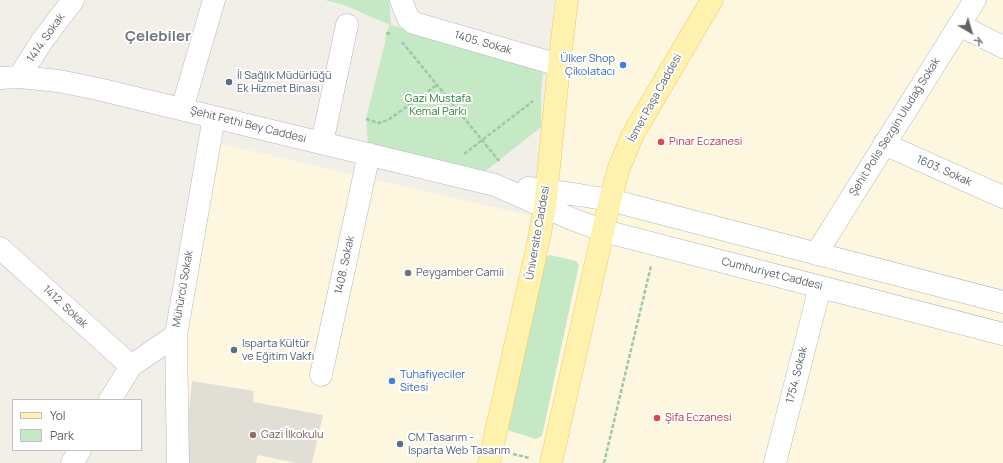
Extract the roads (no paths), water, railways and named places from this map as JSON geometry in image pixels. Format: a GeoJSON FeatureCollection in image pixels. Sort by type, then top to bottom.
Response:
{"type":"FeatureCollection","features":[{"type":"Feature","properties":{"kind":"main road","name":"Üniversite Caddesi"},"geometry":{"type":"LineString","coordinates":[[489,463],[537,248],[546,199],[567,0]]}},
{"type":"Feature","properties":{"kind":"main road","name":"İsmet Paşa Caddesi"},"geometry":{"type":"LineString","coordinates":[[610,200],[619,168],[633,134],[712,0]]}},
{"type":"Feature","properties":{"kind":"main road"},"geometry":{"type":"LineString","coordinates":[[544,461],[604,231],[610,200]]}},
{"type":"Feature","properties":{"kind":"street","name":"1414. Sokak"},"geometry":{"type":"LineString","coordinates":[[10,77],[42,41],[73,0]]}},
{"type":"Feature","properties":{"kind":"street"},"geometry":{"type":"LineString","coordinates":[[182,109],[214,0]]}},
{"type":"Feature","properties":{"kind":"street","name":"Şehit Polis Sezgin Uludağ Sokak"},"geometry":{"type":"LineString","coordinates":[[816,254],[975,0]]}},
{"type":"Feature","properties":{"kind":"street","name":"1405. Sokak"},"geometry":{"type":"LineString","coordinates":[[405,9],[414,23],[559,65]]}},
{"type":"Feature","properties":{"kind":"street"},"geometry":{"type":"LineString","coordinates":[[322,143],[347,25]]}},
{"type":"Feature","properties":{"kind":"street"},"geometry":{"type":"LineString","coordinates":[[959,25],[1003,47]]}},
{"type":"Feature","properties":{"kind":"street","name":"Şehit Fethi Bey Caddesi"},"geometry":{"type":"LineString","coordinates":[[10,77],[59,81],[369,154],[546,199]]}},
{"type":"Feature","properties":{"kind":"street","name":"Mühürcü Sokak"},"geometry":{"type":"LineString","coordinates":[[178,463],[176,336],[214,117]]}},
{"type":"Feature","properties":{"kind":"street","name":"1603. Sokak"},"geometry":{"type":"LineString","coordinates":[[884,144],[1003,197]]}},
{"type":"Feature","properties":{"kind":"street","name":"1408. Sokak"},"geometry":{"type":"LineString","coordinates":[[321,375],[369,154]]}},
{"type":"Feature","properties":{"kind":"street"},"geometry":{"type":"LineString","coordinates":[[546,199],[610,200],[1003,302]]}},
{"type":"Feature","properties":{"kind":"street","name":"Cumhuriyet Caddesi"},"geometry":{"type":"LineString","coordinates":[[546,199],[604,231],[1003,334]]}},
{"type":"Feature","properties":{"kind":"street","name":"1412. Sokak"},"geometry":{"type":"LineString","coordinates":[[0,248],[131,366]]}},
{"type":"Feature","properties":{"kind":"street","name":"1754. Sokak"},"geometry":{"type":"LineString","coordinates":[[775,463],[820,287]]}},
{"type":"Feature","properties":{"kind":"street"},"geometry":{"type":"LineString","coordinates":[[111,399],[131,366],[176,336]]}},
{"type":"Feature","properties":{"kind":"street"},"geometry":{"type":"LineString","coordinates":[[72,463],[79,451]]}},
{"type":"Feature","properties":{"kind":"place","name":"Ülker Shop Çikolatacı"},"geometry":{"type":"Point","coordinates":[623,65]}},
{"type":"Feature","properties":{"kind":"place","name":"İl Sağlık Müdürlüğü Ek Hizmet Binası"},"geometry":{"type":"Point","coordinates":[229,82]}},
{"type":"Feature","properties":{"kind":"place","name":"Pınar Eczanesi"},"geometry":{"type":"Point","coordinates":[661,142]}},
{"type":"Feature","properties":{"kind":"place","name":"Peygamber Camii"},"geometry":{"type":"Point","coordinates":[408,273]}},
{"type":"Feature","properties":{"kind":"place","name":"Isparta Kültür ve Eğitim Vakfı"},"geometry":{"type":"Point","coordinates":[234,350]}},
{"type":"Feature","properties":{"kind":"place","name":"Tuhafiyeciler Sitesi"},"geometry":{"type":"Point","coordinates":[392,381]}},
{"type":"Feature","properties":{"kind":"place","name":"Şifa Eczanesi"},"geometry":{"type":"Point","coordinates":[657,418]}},
{"type":"Feature","properties":{"kind":"place","name":"Gazi İlkokulu"},"geometry":{"type":"Point","coordinates":[253,435]}},
{"type":"Feature","properties":{"kind":"place","name":"CM Tasarım - Isparta Web Tasarım"},"geometry":{"type":"Point","coordinates":[400,444]}},
{"type":"Feature","properties":{"kind":"district","name":"Çelebiler"},"geometry":{"type":"Point","coordinates":[158,37]}},
{"type":"Feature","properties":{"kind":"park label","name":"Gazi Mustafa Kemal Parkı"},"geometry":{"type":"Point","coordinates":[438,105]}}]}
